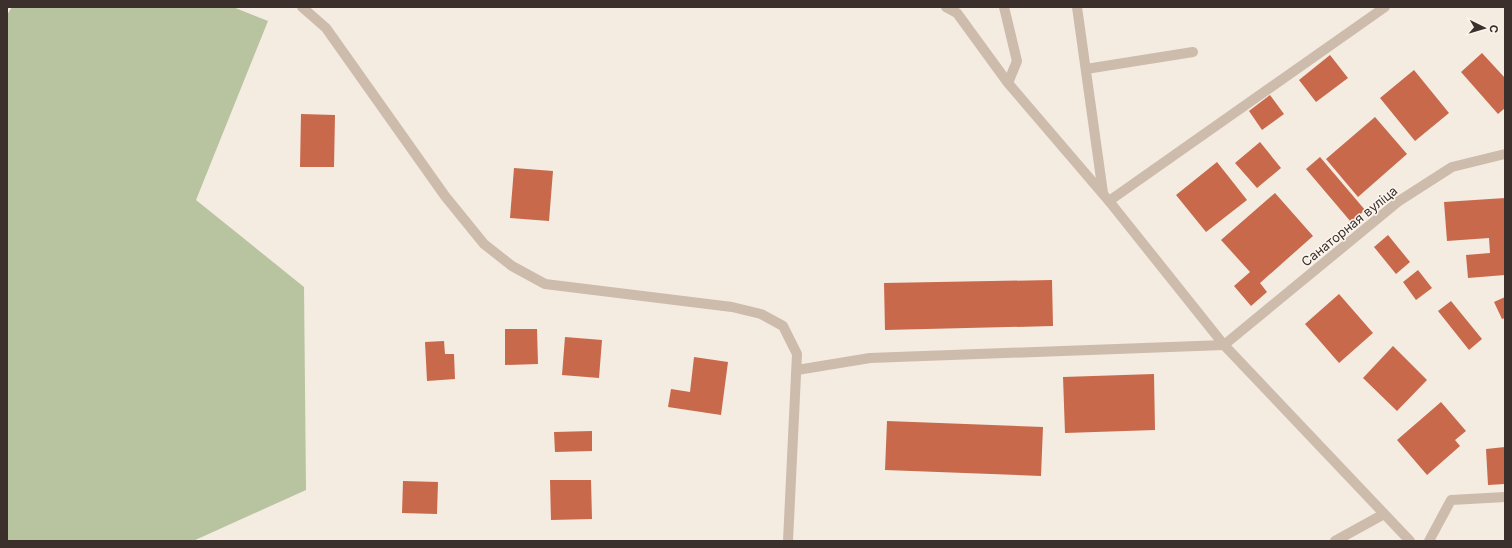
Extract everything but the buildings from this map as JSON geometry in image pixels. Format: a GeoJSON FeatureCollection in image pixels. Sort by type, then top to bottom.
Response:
{"type":"FeatureCollection","features":[{"type":"Feature","properties":{"kind":"street"},"geometry":{"type":"LineString","coordinates":[[302,7],[326,28],[445,196],[479,238],[484,244],[512,266],[545,284],[732,308],[761,314],[783,326],[797,354],[798,370],[788,541]]}},
{"type":"Feature","properties":{"kind":"street"},"geometry":{"type":"LineString","coordinates":[[946,7],[957,13],[1008,83],[1106,197],[1224,345],[1410,541]]}},
{"type":"Feature","properties":{"kind":"street"},"geometry":{"type":"LineString","coordinates":[[1004,7],[1017,61],[1008,83]]}},
{"type":"Feature","properties":{"kind":"street"},"geometry":{"type":"LineString","coordinates":[[1077,7],[1106,197]]}},
{"type":"Feature","properties":{"kind":"street"},"geometry":{"type":"LineString","coordinates":[[1106,197],[1385,7]]}},
{"type":"Feature","properties":{"kind":"street"},"geometry":{"type":"LineString","coordinates":[[1086,69],[1193,52]]}},
{"type":"Feature","properties":{"kind":"street","name":"Санаторная вуліца"},"geometry":{"type":"LineString","coordinates":[[1224,345],[1399,201],[1452,167],[1505,154]]}},
{"type":"Feature","properties":{"kind":"street"},"geometry":{"type":"LineString","coordinates":[[798,370],[870,358],[1224,345]]}},
{"type":"Feature","properties":{"kind":"street"},"geometry":{"type":"LineString","coordinates":[[1429,541],[1451,500],[1505,497]]}},
{"type":"Feature","properties":{"kind":"street"},"geometry":{"type":"LineString","coordinates":[[1335,541],[1384,514]]}},
{"type":"Feature","properties":{"kind":"green space"},"geometry":{"type":"Polygon","coordinates":[[[12,7],[233,7],[268,21],[196,200],[304,287],[306,490],[193,541],[7,541],[7,15],[12,7]]]}}]}
